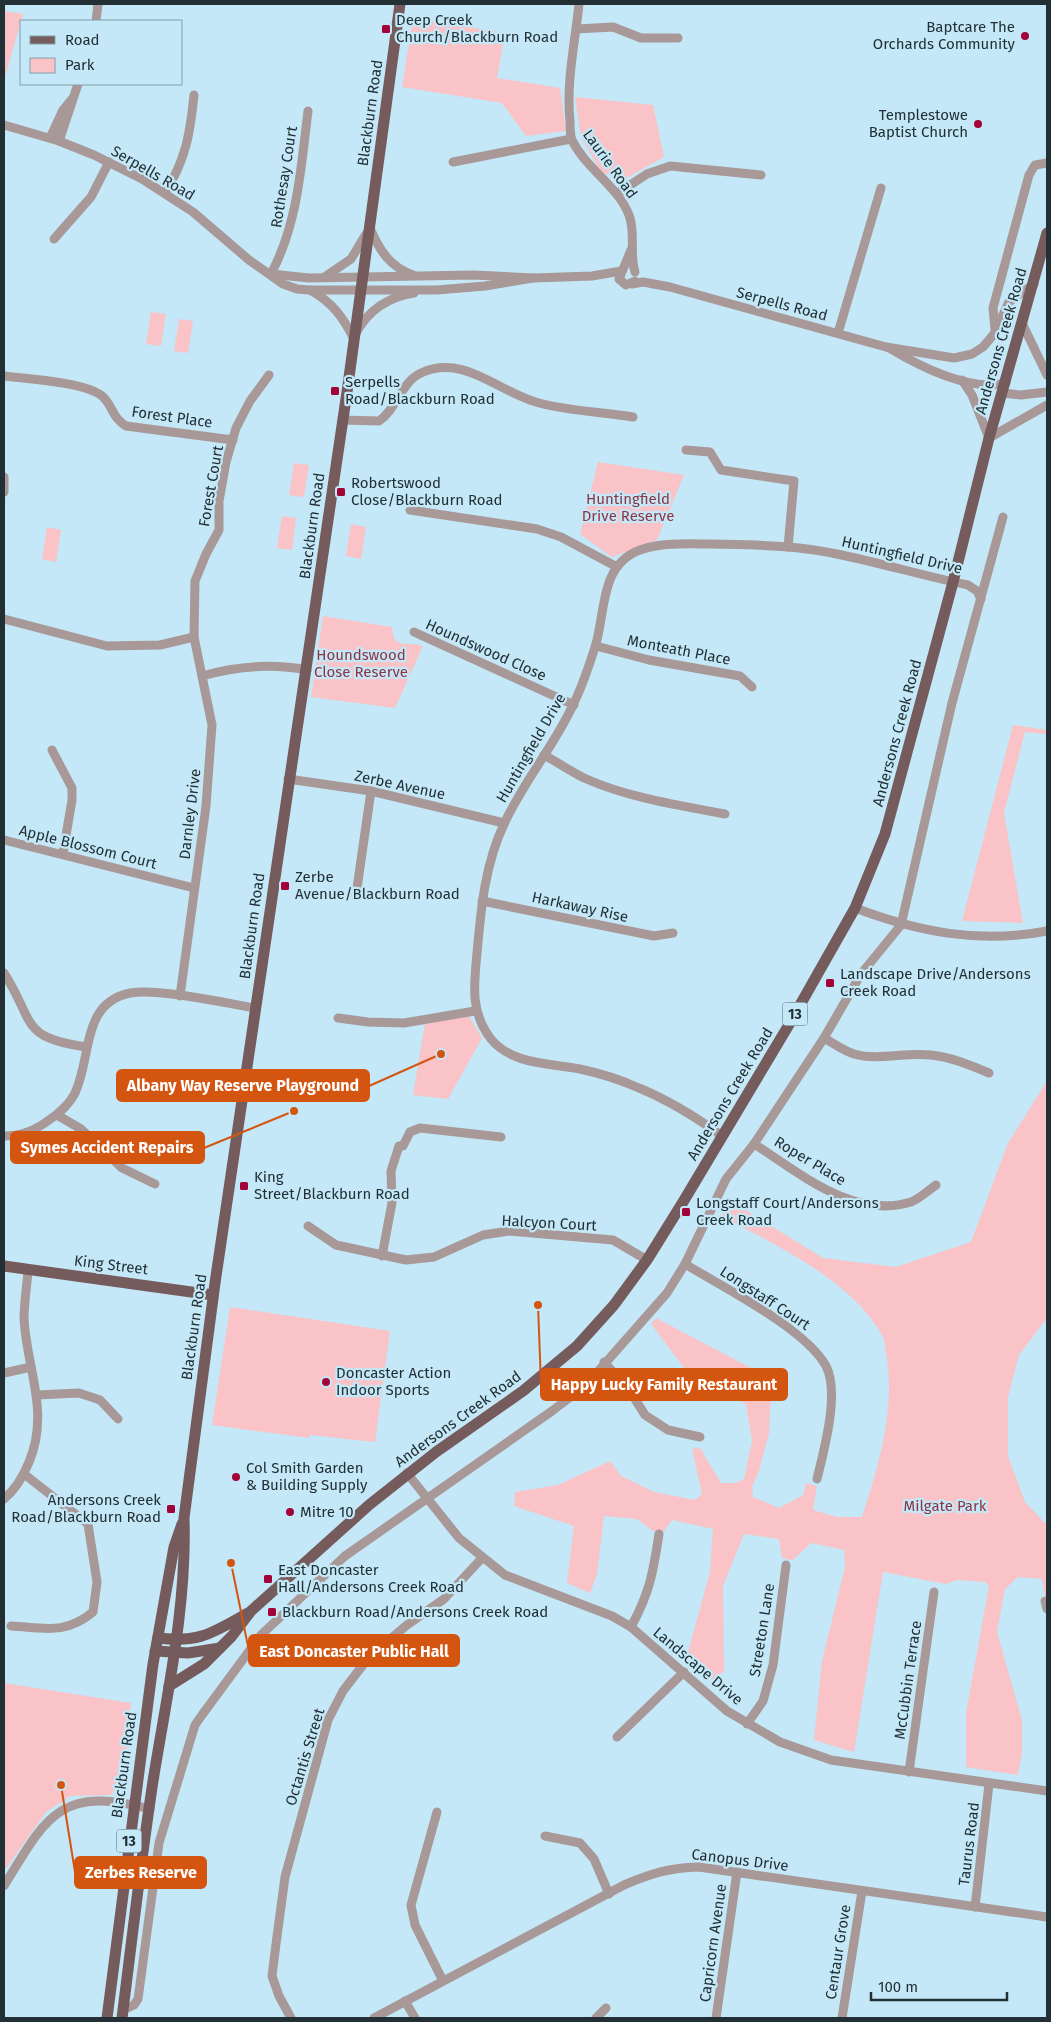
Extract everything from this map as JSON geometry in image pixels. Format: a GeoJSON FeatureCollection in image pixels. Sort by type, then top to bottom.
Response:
{"type":"FeatureCollection","features":[{"type":"Feature","properties":{"kind":"main road","name":"Blackburn Road"},"geometry":{"type":"LineString","coordinates":[[122,2014],[150,1809],[176,1640],[185,1548],[184,1518],[214,1295],[288,779],[307,670],[400,4]]}},
{"type":"Feature","properties":{"kind":"main road","name":"Andersons Creek Road"},"geometry":{"type":"LineString","coordinates":[[220,1648],[252,1611],[369,1505],[407,1473],[523,1391],[578,1346],[614,1305],[646,1260],[787,1028],[855,908],[885,834],[954,582],[989,438],[1047,233]]}},
{"type":"Feature","properties":{"kind":"main road","name":"King Street"},"geometry":{"type":"LineString","coordinates":[[4,1266],[214,1295]]}},
{"type":"Feature","properties":{"kind":"main road","name":"Blackburn Road"},"geometry":{"type":"LineString","coordinates":[[107,2018],[153,1664],[174,1547],[184,1518]]}},
{"type":"Feature","properties":{"kind":"main road","name":"Andersons Creek Road"},"geometry":{"type":"LineString","coordinates":[[158,1638],[176,1640],[204,1636],[252,1611]]}},
{"type":"Feature","properties":{"kind":"main road"},"geometry":{"type":"LineString","coordinates":[[156,1651],[174,1654],[220,1648]]}},
{"type":"Feature","properties":{"kind":"main road","name":"13"},"geometry":{"type":"LineString","coordinates":[[169,1686],[204,1664],[220,1648]]}},
{"type":"Feature","properties":{"kind":"street"},"geometry":{"type":"LineString","coordinates":[[96,20],[98,4]]}},
{"type":"Feature","properties":{"kind":"street","name":"Laurie Road"},"geometry":{"type":"LineString","coordinates":[[579,4],[568,84],[571,138],[602,178],[618,194],[630,218],[632,232],[631,250],[635,272]]}},
{"type":"Feature","properties":{"kind":"street"},"geometry":{"type":"LineString","coordinates":[[577,29],[613,27],[642,38],[678,38]]}},
{"type":"Feature","properties":{"kind":"street"},"geometry":{"type":"LineString","coordinates":[[54,139],[78,85]]}},
{"type":"Feature","properties":{"kind":"street"},"geometry":{"type":"LineString","coordinates":[[165,192],[178,172],[186,151],[194,95]]}},
{"type":"Feature","properties":{"kind":"street","name":"Rothesay Court"},"geometry":{"type":"LineString","coordinates":[[271,274],[285,245],[296,208],[308,111]]}},
{"type":"Feature","properties":{"kind":"street","name":"Serpells Road"},"geometry":{"type":"LineString","coordinates":[[4,125],[54,139],[109,162],[165,192],[209,224],[256,265],[287,286],[309,290],[417,276],[480,275],[533,278],[592,276],[621,270]]}},
{"type":"Feature","properties":{"kind":"street"},"geometry":{"type":"LineString","coordinates":[[453,162],[571,138]]}},
{"type":"Feature","properties":{"kind":"street"},"geometry":{"type":"LineString","coordinates":[[54,239],[88,202],[109,162]]}},
{"type":"Feature","properties":{"kind":"street"},"geometry":{"type":"LineString","coordinates":[[995,332],[993,308],[1029,175],[1035,165],[1047,163]]}},
{"type":"Feature","properties":{"kind":"street"},"geometry":{"type":"LineString","coordinates":[[618,194],[647,174],[670,166],[761,175]]}},
{"type":"Feature","properties":{"kind":"street"},"geometry":{"type":"LineString","coordinates":[[838,333],[881,188]]}},
{"type":"Feature","properties":{"kind":"street","name":"Serpells Road"},"geometry":{"type":"LineString","coordinates":[[370,227],[387,259],[402,270],[417,276]]}},
{"type":"Feature","properties":{"kind":"street","name":"Blackburn Road"},"geometry":{"type":"LineString","coordinates":[[322,278],[340,268],[350,259],[370,227]]}},
{"type":"Feature","properties":{"kind":"street","name":"Laurie Road"},"geometry":{"type":"LineString","coordinates":[[621,270],[631,250]]}},
{"type":"Feature","properties":{"kind":"street"},"geometry":{"type":"LineString","coordinates":[[629,268],[635,272],[636,279],[632,284],[626,285],[621,282],[619,277],[621,270],[629,268]]}},
{"type":"Feature","properties":{"kind":"street","name":"Serpells Road"},"geometry":{"type":"LineString","coordinates":[[635,272],[670,287]]}},
{"type":"Feature","properties":{"kind":"street","name":"Serpells Road"},"geometry":{"type":"LineString","coordinates":[[271,274],[437,290],[490,286],[533,278]]}},
{"type":"Feature","properties":{"kind":"street","name":"Serpells Road"},"geometry":{"type":"LineString","coordinates":[[592,276],[621,282]]}},
{"type":"Feature","properties":{"kind":"street","name":"Serpells Road"},"geometry":{"type":"LineString","coordinates":[[632,284],[643,282],[670,287],[886,347],[959,358],[979,350],[995,332],[1010,300],[1034,284]]}},
{"type":"Feature","properties":{"kind":"street","name":"Serpells Road"},"geometry":{"type":"LineString","coordinates":[[309,290],[325,299],[339,313],[354,339]]}},
{"type":"Feature","properties":{"kind":"street","name":"Blackburn Road"},"geometry":{"type":"LineString","coordinates":[[354,339],[366,318],[386,300],[405,294],[437,290]]}},
{"type":"Feature","properties":{"kind":"street"},"geometry":{"type":"LineString","coordinates":[[1022,323],[1047,375]]}},
{"type":"Feature","properties":{"kind":"street","name":"Serpells Road"},"geometry":{"type":"LineString","coordinates":[[886,347],[919,365],[962,380],[1004,388],[1017,395],[1047,392]]}},
{"type":"Feature","properties":{"kind":"street"},"geometry":{"type":"LineString","coordinates":[[342,420],[379,421],[392,410],[414,377],[429,370],[448,367],[465,370],[540,404],[634,416]]}},
{"type":"Feature","properties":{"kind":"street","name":"Forest Court"},"geometry":{"type":"LineString","coordinates":[[194,637],[195,581],[206,554],[220,530],[220,501],[226,462],[236,428],[250,401],[269,375]]}},
{"type":"Feature","properties":{"kind":"street","name":"Forest Place"},"geometry":{"type":"LineString","coordinates":[[4,376],[89,389],[103,397],[116,420],[126,426],[233,440]]}},
{"type":"Feature","properties":{"kind":"street"},"geometry":{"type":"LineString","coordinates":[[962,380],[972,395],[989,438],[1047,405]]}},
{"type":"Feature","properties":{"kind":"street"},"geometry":{"type":"LineString","coordinates":[[686,450],[710,452],[721,470],[794,480],[788,547]]}},
{"type":"Feature","properties":{"kind":"street"},"geometry":{"type":"LineString","coordinates":[[4,477],[4,492]]}},
{"type":"Feature","properties":{"kind":"street"},"geometry":{"type":"LineString","coordinates":[[410,510],[537,530],[561,537],[616,567]]}},
{"type":"Feature","properties":{"kind":"street"},"geometry":{"type":"LineString","coordinates":[[122,2014],[134,2005],[138,1999],[159,1843],[195,1725],[261,1635],[345,1556],[425,1498],[552,1411],[586,1385],[604,1362],[667,1293],[685,1264],[726,1179],[754,1144],[824,1038],[861,974],[901,925],[952,703],[1003,517]]}},
{"type":"Feature","properties":{"kind":"street","name":"Huntingfield Drive"},"geometry":{"type":"LineString","coordinates":[[722,1136],[694,1116],[638,1088],[583,1069],[528,1060],[508,1054],[492,1040],[475,1011],[474,989],[482,901],[496,845],[504,823],[574,705],[596,646],[607,586],[616,567],[639,550],[661,546],[684,544],[788,547],[834,553],[973,587],[981,599]]}},
{"type":"Feature","properties":{"kind":"street"},"geometry":{"type":"LineString","coordinates":[[4,619],[108,646],[160,645],[194,637]]}},
{"type":"Feature","properties":{"kind":"street","name":"Houndswood Close"},"geometry":{"type":"LineString","coordinates":[[414,632],[574,705]]}},
{"type":"Feature","properties":{"kind":"street","name":"Darnley Drive"},"geometry":{"type":"LineString","coordinates":[[180,996],[206,806],[212,725],[194,637]]}},
{"type":"Feature","properties":{"kind":"street","name":"Monteath Place"},"geometry":{"type":"LineString","coordinates":[[596,646],[649,660],[740,676],[752,687]]}},
{"type":"Feature","properties":{"kind":"street"},"geometry":{"type":"LineString","coordinates":[[202,676],[244,666],[275,665],[307,670]]}},
{"type":"Feature","properties":{"kind":"street"},"geometry":{"type":"LineString","coordinates":[[52,750],[72,788],[72,800],[63,853]]}},
{"type":"Feature","properties":{"kind":"street"},"geometry":{"type":"LineString","coordinates":[[544,755],[583,777],[620,792],[655,801],[725,814]]}},
{"type":"Feature","properties":{"kind":"street","name":"Zerbe Avenue"},"geometry":{"type":"LineString","coordinates":[[288,779],[371,791],[504,823]]}},
{"type":"Feature","properties":{"kind":"street"},"geometry":{"type":"LineString","coordinates":[[356,895],[371,791]]}},
{"type":"Feature","properties":{"kind":"street","name":"Apple Blossom Court"},"geometry":{"type":"LineString","coordinates":[[4,840],[63,853],[194,888]]}},
{"type":"Feature","properties":{"kind":"street","name":"Harkaway Rise"},"geometry":{"type":"LineString","coordinates":[[482,901],[654,936],[673,933]]}},
{"type":"Feature","properties":{"kind":"street"},"geometry":{"type":"LineString","coordinates":[[855,908],[901,925],[926,931],[965,935],[1025,935],[1047,931]]}},
{"type":"Feature","properties":{"kind":"street"},"geometry":{"type":"LineString","coordinates":[[4,973],[13,987],[31,1027],[46,1038],[63,1044],[87,1047]]}},
{"type":"Feature","properties":{"kind":"street"},"geometry":{"type":"LineString","coordinates":[[4,1136],[38,1129],[57,1115],[74,1094],[84,1069],[87,1047],[97,1016],[109,1001],[131,993],[180,996],[255,1008]]}},
{"type":"Feature","properties":{"kind":"street"},"geometry":{"type":"LineString","coordinates":[[338,1018],[368,1022],[404,1023],[475,1011]]}},
{"type":"Feature","properties":{"kind":"street"},"geometry":{"type":"LineString","coordinates":[[824,1038],[853,1054],[878,1057],[911,1054],[932,1055],[955,1059],[989,1073]]}},
{"type":"Feature","properties":{"kind":"street"},"geometry":{"type":"LineString","coordinates":[[57,1115],[81,1129],[122,1168],[155,1184]]}},
{"type":"Feature","properties":{"kind":"street"},"geometry":{"type":"LineString","coordinates":[[382,1256],[392,1202],[391,1170],[399,1146],[403,1146],[410,1132],[420,1128],[501,1137]]}},
{"type":"Feature","properties":{"kind":"street","name":"Roper Place"},"geometry":{"type":"LineString","coordinates":[[754,1144],[833,1193],[855,1201],[881,1205],[912,1202],[936,1185]]}},
{"type":"Feature","properties":{"kind":"street","name":"Halcyon Court"},"geometry":{"type":"LineString","coordinates":[[308,1226],[336,1245],[406,1260],[434,1257],[483,1235],[509,1231],[613,1240],[646,1260]]}},
{"type":"Feature","properties":{"kind":"street","name":"Longstaff Court"},"geometry":{"type":"LineString","coordinates":[[685,1264],[784,1324],[808,1343],[827,1367],[831,1392],[830,1424],[816,1479]]}},
{"type":"Feature","properties":{"kind":"street"},"geometry":{"type":"LineString","coordinates":[[4,1499],[14,1490],[24,1474],[36,1447],[40,1418],[24,1318],[28,1270]]}},
{"type":"Feature","properties":{"kind":"street"},"geometry":{"type":"LineString","coordinates":[[604,1362],[628,1388],[645,1415],[668,1430],[700,1437]]}},
{"type":"Feature","properties":{"kind":"street"},"geometry":{"type":"LineString","coordinates":[[4,1373],[31,1367]]}},
{"type":"Feature","properties":{"kind":"street"},"geometry":{"type":"LineString","coordinates":[[37,1394],[79,1393],[100,1400],[118,1419]]}},
{"type":"Feature","properties":{"kind":"street","name":"Landscape Drive"},"geometry":{"type":"LineString","coordinates":[[407,1473],[425,1498],[459,1538],[505,1575],[612,1616],[631,1627],[715,1701],[747,1724],[780,1742],[831,1760],[1047,1791]]}},
{"type":"Feature","properties":{"kind":"street"},"geometry":{"type":"LineString","coordinates":[[10,1626],[70,1628],[93,1612],[97,1582],[88,1524],[24,1474]]}},
{"type":"Feature","properties":{"kind":"street"},"geometry":{"type":"LineString","coordinates":[[631,1627],[647,1598],[653,1575],[659,1534]]}},
{"type":"Feature","properties":{"kind":"street","name":"Octantis Street"},"geometry":{"type":"LineString","coordinates":[[291,2018],[279,1996],[272,1976],[285,1877],[328,1720],[343,1691],[370,1657],[406,1626],[444,1599],[482,1558]]}},
{"type":"Feature","properties":{"kind":"street","name":"Streeton Lane"},"geometry":{"type":"LineString","coordinates":[[747,1724],[763,1701],[773,1665],[786,1565]]}},
{"type":"Feature","properties":{"kind":"street","name":"McCubbin Terrace"},"geometry":{"type":"LineString","coordinates":[[909,1772],[934,1592]]}},
{"type":"Feature","properties":{"kind":"street"},"geometry":{"type":"LineString","coordinates":[[617,1737],[684,1672]]}},
{"type":"Feature","properties":{"kind":"street","name":"Taurus Road"},"geometry":{"type":"LineString","coordinates":[[975,1907],[989,1784]]}},
{"type":"Feature","properties":{"kind":"street"},"geometry":{"type":"LineString","coordinates":[[4,1886],[41,1828],[62,1809],[96,1801],[134,1804],[150,1809]]}},
{"type":"Feature","properties":{"kind":"street"},"geometry":{"type":"LineString","coordinates":[[437,1812],[411,1905],[415,1925],[443,1981]]}},
{"type":"Feature","properties":{"kind":"street"},"geometry":{"type":"LineString","coordinates":[[545,1836],[580,1843],[594,1859],[609,1894]]}},
{"type":"Feature","properties":{"kind":"street","name":"Canopus Drive"},"geometry":{"type":"LineString","coordinates":[[374,2018],[609,1894],[655,1872],[674,1868],[699,1867],[737,1872],[1047,1918]]}},
{"type":"Feature","properties":{"kind":"street","name":"Capricorn Avenue"},"geometry":{"type":"LineString","coordinates":[[716,2018],[737,1872]]}},
{"type":"Feature","properties":{"kind":"street","name":"Centaur Grove"},"geometry":{"type":"LineString","coordinates":[[842,2018],[862,1890]]}},
{"type":"Feature","properties":{"kind":"street"},"geometry":{"type":"LineString","coordinates":[[405,2001],[415,2018]]}},
{"type":"Feature","properties":{"kind":"street"},"geometry":{"type":"LineString","coordinates":[[596,2018],[606,2008]]}},
{"type":"Feature","properties":{"kind":"green space"},"geometry":{"type":"Polygon","coordinates":[[[4,11],[23,14],[4,81],[4,11]]]}},
{"type":"Feature","properties":{"kind":"green space"},"geometry":{"type":"Polygon","coordinates":[[[413,18],[505,33],[497,78],[560,88],[566,131],[526,136],[502,103],[402,87],[413,18]]]}},
{"type":"Feature","properties":{"kind":"green space"},"geometry":{"type":"Polygon","coordinates":[[[575,97],[653,105],[664,157],[623,180],[601,172],[581,137],[575,97]]]}},
{"type":"Feature","properties":{"kind":"green space"},"geometry":{"type":"Polygon","coordinates":[[[151,312],[166,314],[161,346],[146,344],[151,312]]]}},
{"type":"Feature","properties":{"kind":"green space"},"geometry":{"type":"Polygon","coordinates":[[[179,319],[193,321],[188,353],[174,351],[179,319]]]}},
{"type":"Feature","properties":{"kind":"green space","name":"Huntingfield Drive Reserve"},"geometry":{"type":"Polygon","coordinates":[[[598,462],[684,475],[657,540],[612,557],[580,534],[598,462]]]}},
{"type":"Feature","properties":{"kind":"green space"},"geometry":{"type":"Polygon","coordinates":[[[294,463],[309,465],[304,497],[289,495],[294,463]]]}},
{"type":"Feature","properties":{"kind":"green space"},"geometry":{"type":"Polygon","coordinates":[[[282,516],[296,518],[292,550],[277,548],[282,516]]]}},
{"type":"Feature","properties":{"kind":"green space"},"geometry":{"type":"Polygon","coordinates":[[[351,524],[366,527],[361,559],[346,556],[351,524]]]}},
{"type":"Feature","properties":{"kind":"green space"},"geometry":{"type":"Polygon","coordinates":[[[47,527],[61,530],[56,562],[42,559],[47,527]]]}},
{"type":"Feature","properties":{"kind":"green space","name":"Houndswood Close Reserve"},"geometry":{"type":"Polygon","coordinates":[[[323,616],[392,627],[395,640],[403,644],[423,646],[395,708],[311,697],[323,616]]]}},
{"type":"Feature","properties":{"kind":"green space"},"geometry":{"type":"Polygon","coordinates":[[[1013,725],[1047,730],[1047,734],[1025,732],[1004,813],[1023,923],[962,921],[1013,725]]]}},
{"type":"Feature","properties":{"kind":"green space"},"geometry":{"type":"Polygon","coordinates":[[[468,1015],[482,1038],[448,1099],[413,1095],[425,1024],[468,1015]]]}},
{"type":"Feature","properties":{"kind":"green space","name":"Milgate Park"},"geometry":{"type":"Polygon","coordinates":[[[1047,1081],[1047,1318],[1019,1355],[1008,1397],[1008,1456],[1025,1502],[1047,1525],[1047,1597],[1045,1597],[1042,1579],[1018,1577],[1005,1589],[997,1632],[1022,1720],[1022,1753],[1018,1775],[966,1767],[966,1713],[989,1586],[985,1582],[957,1580],[946,1584],[883,1572],[854,1752],[814,1740],[822,1661],[845,1567],[844,1550],[811,1543],[793,1560],[782,1558],[779,1539],[744,1534],[723,1586],[724,1671],[713,1681],[687,1656],[710,1572],[713,1529],[672,1520],[664,1531],[653,1531],[637,1519],[604,1516],[597,1574],[590,1593],[567,1583],[574,1526],[514,1506],[515,1492],[558,1485],[610,1461],[621,1476],[654,1492],[695,1500],[702,1494],[692,1449],[700,1448],[721,1483],[736,1483],[744,1479],[752,1441],[746,1404],[688,1373],[651,1324],[656,1318],[753,1369],[771,1392],[769,1433],[759,1471],[752,1487],[753,1497],[779,1508],[803,1495],[806,1483],[817,1486],[813,1510],[837,1517],[862,1517],[880,1457],[887,1415],[889,1374],[883,1337],[868,1315],[831,1280],[788,1252],[721,1216],[729,1200],[823,1258],[896,1267],[971,1242],[1008,1143],[1047,1081]]]}},
{"type":"Feature","properties":{"kind":"green space"},"geometry":{"type":"Polygon","coordinates":[[[230,1307],[390,1331],[375,1442],[310,1435],[309,1438],[212,1425],[230,1307]]]}},
{"type":"Feature","properties":{"kind":"green space"},"geometry":{"type":"Polygon","coordinates":[[[4,1683],[131,1703],[125,1775],[111,1795],[70,1796],[46,1812],[4,1871],[4,1683]]]}},
{"type":"Feature","properties":{"kind":"place","name":"Deep Creek Church/Blackburn Road"},"geometry":{"type":"Point","coordinates":[386,29]}},
{"type":"Feature","properties":{"kind":"place","name":"Baptcare The Orchards Community"},"geometry":{"type":"Point","coordinates":[1025,36]}},
{"type":"Feature","properties":{"kind":"place","name":"Templestowe Baptist Church"},"geometry":{"type":"Point","coordinates":[978,124]}},
{"type":"Feature","properties":{"kind":"place","name":"Serpells Road/Blackburn Road"},"geometry":{"type":"Point","coordinates":[335,391]}},
{"type":"Feature","properties":{"kind":"place","name":"Robertswood Close/Blackburn Road"},"geometry":{"type":"Point","coordinates":[341,492]}},
{"type":"Feature","properties":{"kind":"place","name":"Zerbe Avenue/Blackburn Road"},"geometry":{"type":"Point","coordinates":[285,886]}},
{"type":"Feature","properties":{"kind":"place","name":"Landscape Drive/Andersons Creek Road"},"geometry":{"type":"Point","coordinates":[830,983]}},
{"type":"Feature","properties":{"kind":"place","name":"Albany Way Reserve Playground"},"geometry":{"type":"Point","coordinates":[441,1054]}},
{"type":"Feature","properties":{"kind":"place","name":"Symes Accident Repairs"},"geometry":{"type":"Point","coordinates":[294,1111]}},
{"type":"Feature","properties":{"kind":"place","name":"King Street/Blackburn Road"},"geometry":{"type":"Point","coordinates":[244,1186]}},
{"type":"Feature","properties":{"kind":"place","name":"Longstaff Court/Andersons Creek Road"},"geometry":{"type":"Point","coordinates":[686,1212]}},
{"type":"Feature","properties":{"kind":"place","name":"Happy Lucky Family Restaurant"},"geometry":{"type":"Point","coordinates":[538,1305]}},
{"type":"Feature","properties":{"kind":"place","name":"Doncaster Action Indoor Sports"},"geometry":{"type":"Point","coordinates":[326,1382]}},
{"type":"Feature","properties":{"kind":"place","name":"Col Smith Garden & Building Supply"},"geometry":{"type":"Point","coordinates":[236,1477]}},
{"type":"Feature","properties":{"kind":"place","name":"Andersons Creek Road/Blackburn Road"},"geometry":{"type":"Point","coordinates":[171,1509]}},
{"type":"Feature","properties":{"kind":"place","name":"Mitre 10"},"geometry":{"type":"Point","coordinates":[290,1512]}},
{"type":"Feature","properties":{"kind":"place","name":"East Doncaster Public Hall"},"geometry":{"type":"Point","coordinates":[231,1563]}},
{"type":"Feature","properties":{"kind":"place","name":"East Doncaster Hall/Andersons Creek Road"},"geometry":{"type":"Point","coordinates":[268,1579]}},
{"type":"Feature","properties":{"kind":"place","name":"Blackburn Road/Andersons Creek Road"},"geometry":{"type":"Point","coordinates":[272,1612]}},
{"type":"Feature","properties":{"kind":"place","name":"Zerbes Reserve"},"geometry":{"type":"Point","coordinates":[61,1785]}}]}
